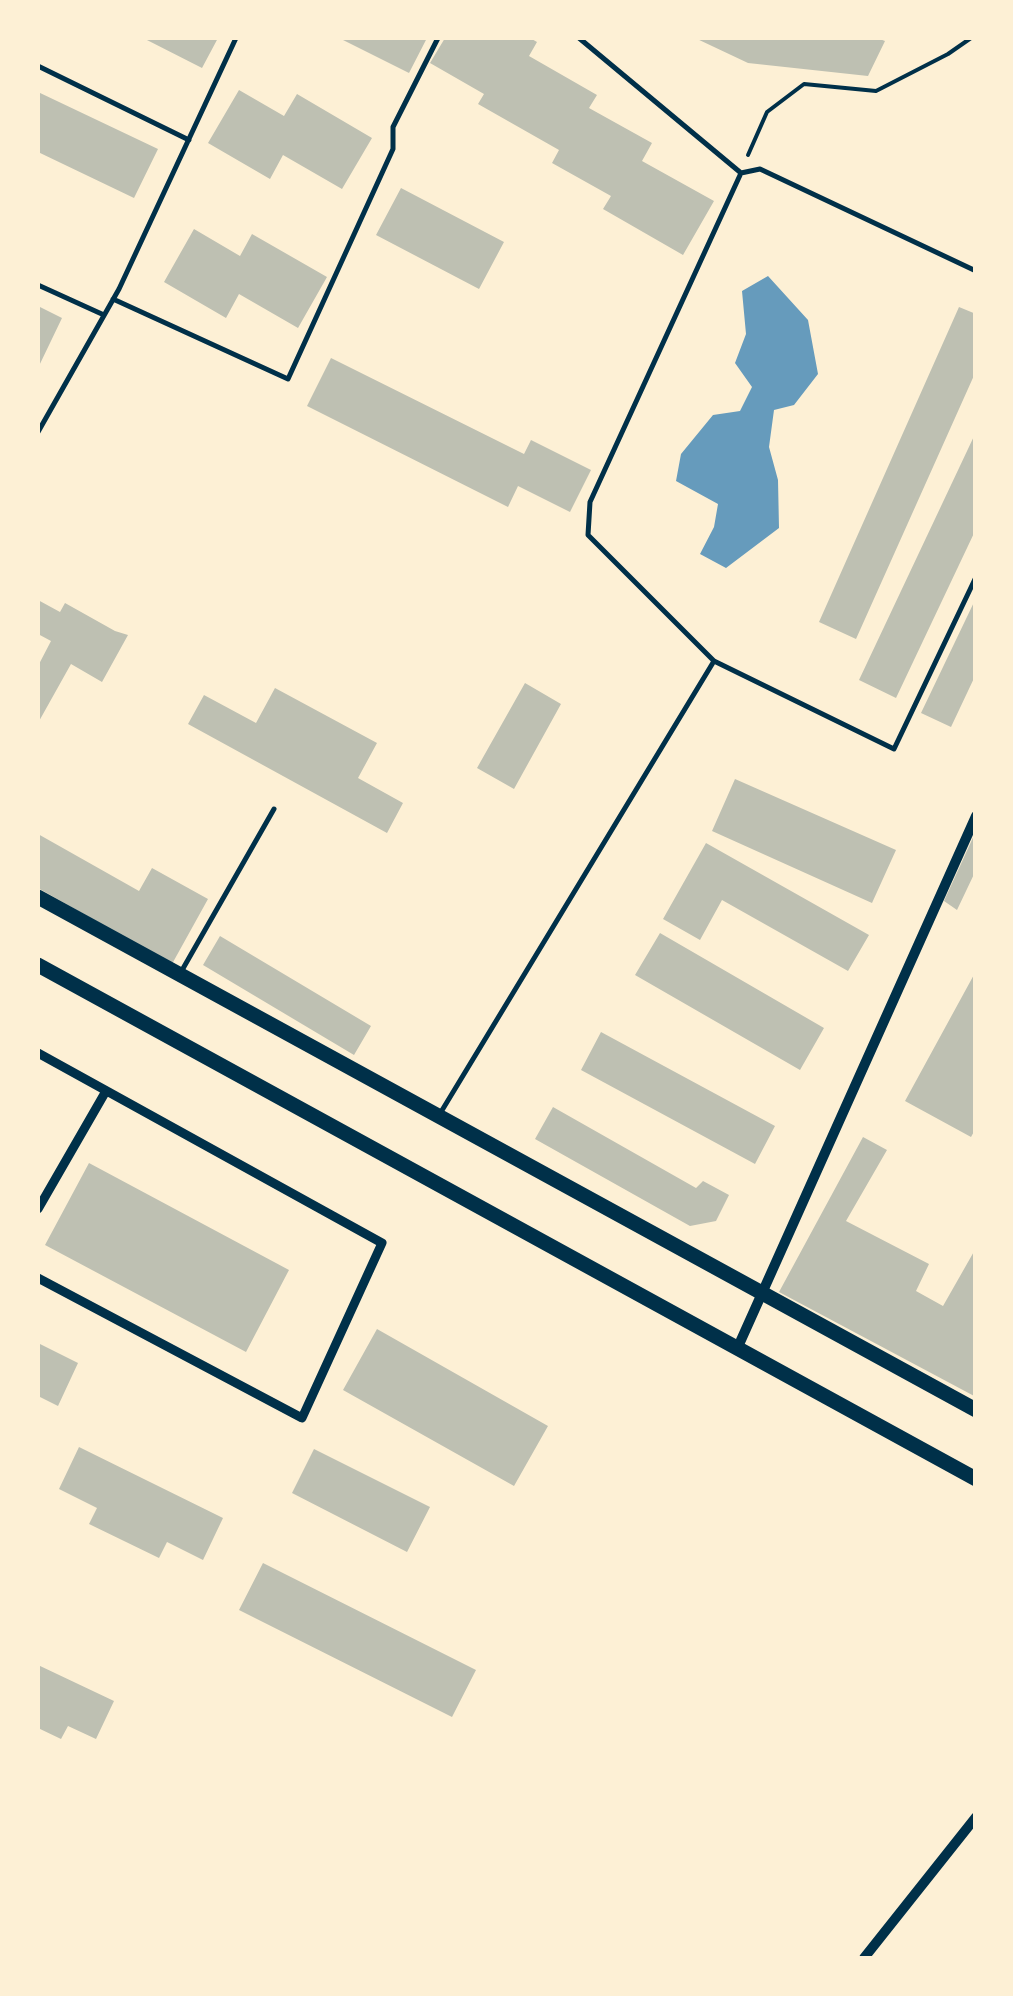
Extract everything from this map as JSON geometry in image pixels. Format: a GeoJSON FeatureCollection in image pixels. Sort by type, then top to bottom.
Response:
{"type":"FeatureCollection","features":[{"type":"Feature","properties":{"kind":"main road"},"geometry":{"type":"LineString","coordinates":[[38,898],[976,1410]]}},
{"type":"Feature","properties":{"kind":"main road"},"geometry":{"type":"LineString","coordinates":[[38,965],[976,1480]]}},
{"type":"Feature","properties":{"kind":"street"},"geometry":{"type":"LineString","coordinates":[[736,1349],[976,816]]}},
{"type":"Feature","properties":{"kind":"street"},"geometry":{"type":"LineString","coordinates":[[38,1053],[382,1243],[302,1418],[38,1278]]}},
{"type":"Feature","properties":{"kind":"street"},"geometry":{"type":"LineString","coordinates":[[38,1209],[106,1091]]}},
{"type":"Feature","properties":{"kind":"street"},"geometry":{"type":"LineString","coordinates":[[864,1958],[976,1817]]}},
{"type":"Feature","properties":{"kind":"lane"},"geometry":{"type":"LineString","coordinates":[[38,429],[113,299],[236,38]]}},
{"type":"Feature","properties":{"kind":"lane"},"geometry":{"type":"LineString","coordinates":[[113,299],[288,379],[393,149],[392,127],[438,38]]}},
{"type":"Feature","properties":{"kind":"lane"},"geometry":{"type":"LineString","coordinates":[[579,38],[740,173]]}},
{"type":"Feature","properties":{"kind":"lane"},"geometry":{"type":"LineString","coordinates":[[38,66],[189,140]]}},
{"type":"Feature","properties":{"kind":"lane"},"geometry":{"type":"LineString","coordinates":[[740,173],[760,169],[976,271]]}},
{"type":"Feature","properties":{"kind":"lane"},"geometry":{"type":"LineString","coordinates":[[740,173],[590,502],[588,535],[714,661],[894,749],[976,576]]}},
{"type":"Feature","properties":{"kind":"lane"},"geometry":{"type":"LineString","coordinates":[[38,284],[104,315]]}},
{"type":"Feature","properties":{"kind":"lane"},"geometry":{"type":"LineString","coordinates":[[438,1116],[714,661]]}},
{"type":"Feature","properties":{"kind":"lane"},"geometry":{"type":"LineString","coordinates":[[180,975],[274,810]]}},
{"type":"Feature","properties":{"kind":"path"},"geometry":{"type":"LineString","coordinates":[[740,173],[767,112],[804,84],[876,91],[971,38]]}},
{"type":"Feature","properties":{"kind":"water"},"geometry":{"type":"Polygon","coordinates":[[[768,276],[808,320],[818,374],[794,405],[774,410],[769,447],[778,480],[779,528],[726,568],[700,554],[714,527],[718,504],[676,481],[681,454],[713,415],[740,411],[752,387],[735,363],[746,334],[742,291],[768,276]]]}},
{"type":"Feature","properties":{"kind":"building"},"geometry":{"type":"Polygon","coordinates":[[[143,38],[218,38],[202,68],[143,38]]]}},
{"type":"Feature","properties":{"kind":"building"},"geometry":{"type":"Polygon","coordinates":[[[339,38],[427,38],[409,73],[339,38]]]}},
{"type":"Feature","properties":{"kind":"building"},"geometry":{"type":"Polygon","coordinates":[[[445,38],[530,38],[537,42],[529,56],[597,95],[589,108],[652,143],[642,161],[714,201],[683,255],[603,209],[611,196],[552,163],[559,150],[478,104],[484,94],[430,63],[445,38]]]}},
{"type":"Feature","properties":{"kind":"building"},"geometry":{"type":"Polygon","coordinates":[[[695,38],[885,41],[868,76],[748,63],[695,38]]]}},
{"type":"Feature","properties":{"kind":"building"},"geometry":{"type":"Polygon","coordinates":[[[239,90],[284,116],[297,94],[372,138],[342,189],[283,155],[270,179],[208,143],[239,90]]]}},
{"type":"Feature","properties":{"kind":"building"},"geometry":{"type":"Polygon","coordinates":[[[38,92],[158,149],[134,198],[38,152],[38,92]]]}},
{"type":"Feature","properties":{"kind":"building"},"geometry":{"type":"Polygon","coordinates":[[[401,188],[504,242],[479,289],[376,235],[401,188]]]}},
{"type":"Feature","properties":{"kind":"building"},"geometry":{"type":"Polygon","coordinates":[[[194,229],[240,256],[252,234],[327,277],[298,328],[239,294],[226,318],[164,282],[194,229]]]}},
{"type":"Feature","properties":{"kind":"building"},"geometry":{"type":"Polygon","coordinates":[[[38,306],[62,318],[38,368],[38,306]]]}},
{"type":"Feature","properties":{"kind":"building"},"geometry":{"type":"Polygon","coordinates":[[[959,307],[976,314],[976,371],[856,639],[819,622],[959,307]]]}},
{"type":"Feature","properties":{"kind":"building"},"geometry":{"type":"Polygon","coordinates":[[[331,358],[524,454],[531,440],[591,470],[570,512],[518,486],[508,507],[307,406],[331,358]]]}},
{"type":"Feature","properties":{"kind":"building"},"geometry":{"type":"Polygon","coordinates":[[[976,432],[976,529],[896,698],[859,680],[976,432]]]}},
{"type":"Feature","properties":{"kind":"building"},"geometry":{"type":"Polygon","coordinates":[[[976,598],[976,674],[951,727],[921,713],[976,598]]]}},
{"type":"Feature","properties":{"kind":"building"},"geometry":{"type":"Polygon","coordinates":[[[38,600],[60,612],[65,603],[128,635],[102,682],[71,664],[38,723],[38,666],[51,641],[38,634],[38,600]]]}},
{"type":"Feature","properties":{"kind":"building"},"geometry":{"type":"Polygon","coordinates":[[[525,683],[561,704],[514,789],[477,768],[525,683]]]}},
{"type":"Feature","properties":{"kind":"building"},"geometry":{"type":"Polygon","coordinates":[[[275,688],[377,743],[358,778],[403,803],[387,833],[188,724],[204,695],[256,723],[275,688]]]}},
{"type":"Feature","properties":{"kind":"building"},"geometry":{"type":"Polygon","coordinates":[[[735,779],[896,850],[872,903],[712,831],[735,779]]]}},
{"type":"Feature","properties":{"kind":"building"},"geometry":{"type":"Polygon","coordinates":[[[976,831],[976,870],[957,910],[944,901],[976,831]]]}},
{"type":"Feature","properties":{"kind":"building"},"geometry":{"type":"Polygon","coordinates":[[[38,834],[139,891],[152,868],[208,899],[172,964],[38,888],[38,834]]]}},
{"type":"Feature","properties":{"kind":"building"},"geometry":{"type":"Polygon","coordinates":[[[706,843],[869,935],[848,971],[722,900],[700,940],[663,919],[706,843]]]}},
{"type":"Feature","properties":{"kind":"building"},"geometry":{"type":"Polygon","coordinates":[[[660,933],[824,1028],[800,1070],[635,975],[660,933]]]}},
{"type":"Feature","properties":{"kind":"building"},"geometry":{"type":"Polygon","coordinates":[[[220,936],[371,1026],[354,1055],[203,965],[220,936]]]}},
{"type":"Feature","properties":{"kind":"building"},"geometry":{"type":"Polygon","coordinates":[[[976,971],[976,1128],[971,1137],[905,1101],[976,971]]]}},
{"type":"Feature","properties":{"kind":"building"},"geometry":{"type":"Polygon","coordinates":[[[601,1032],[775,1126],[755,1164],[581,1070],[601,1032]]]}},
{"type":"Feature","properties":{"kind":"building"},"geometry":{"type":"Polygon","coordinates":[[[553,1107],[696,1188],[703,1181],[729,1195],[716,1221],[690,1226],[535,1139],[553,1107]]]}},
{"type":"Feature","properties":{"kind":"building"},"geometry":{"type":"Polygon","coordinates":[[[863,1137],[887,1150],[846,1221],[929,1264],[916,1291],[943,1306],[976,1248],[976,1397],[779,1292],[863,1137]]]}},
{"type":"Feature","properties":{"kind":"building"},"geometry":{"type":"Polygon","coordinates":[[[89,1163],[289,1270],[246,1352],[45,1245],[89,1163]]]}},
{"type":"Feature","properties":{"kind":"building"},"geometry":{"type":"Polygon","coordinates":[[[377,1329],[548,1426],[514,1486],[343,1390],[377,1329]]]}},
{"type":"Feature","properties":{"kind":"building"},"geometry":{"type":"Polygon","coordinates":[[[38,1343],[78,1363],[58,1406],[38,1396],[38,1343]]]}},
{"type":"Feature","properties":{"kind":"building"},"geometry":{"type":"Polygon","coordinates":[[[79,1447],[223,1518],[203,1560],[167,1542],[159,1558],[89,1524],[97,1508],[59,1489],[79,1447]]]}},
{"type":"Feature","properties":{"kind":"building"},"geometry":{"type":"Polygon","coordinates":[[[314,1449],[430,1507],[407,1552],[292,1493],[314,1449]]]}},
{"type":"Feature","properties":{"kind":"building"},"geometry":{"type":"Polygon","coordinates":[[[263,1563],[476,1670],[452,1717],[239,1610],[263,1563]]]}},
{"type":"Feature","properties":{"kind":"building"},"geometry":{"type":"Polygon","coordinates":[[[38,1665],[114,1701],[96,1739],[68,1726],[61,1739],[38,1728],[38,1665]]]}}]}
